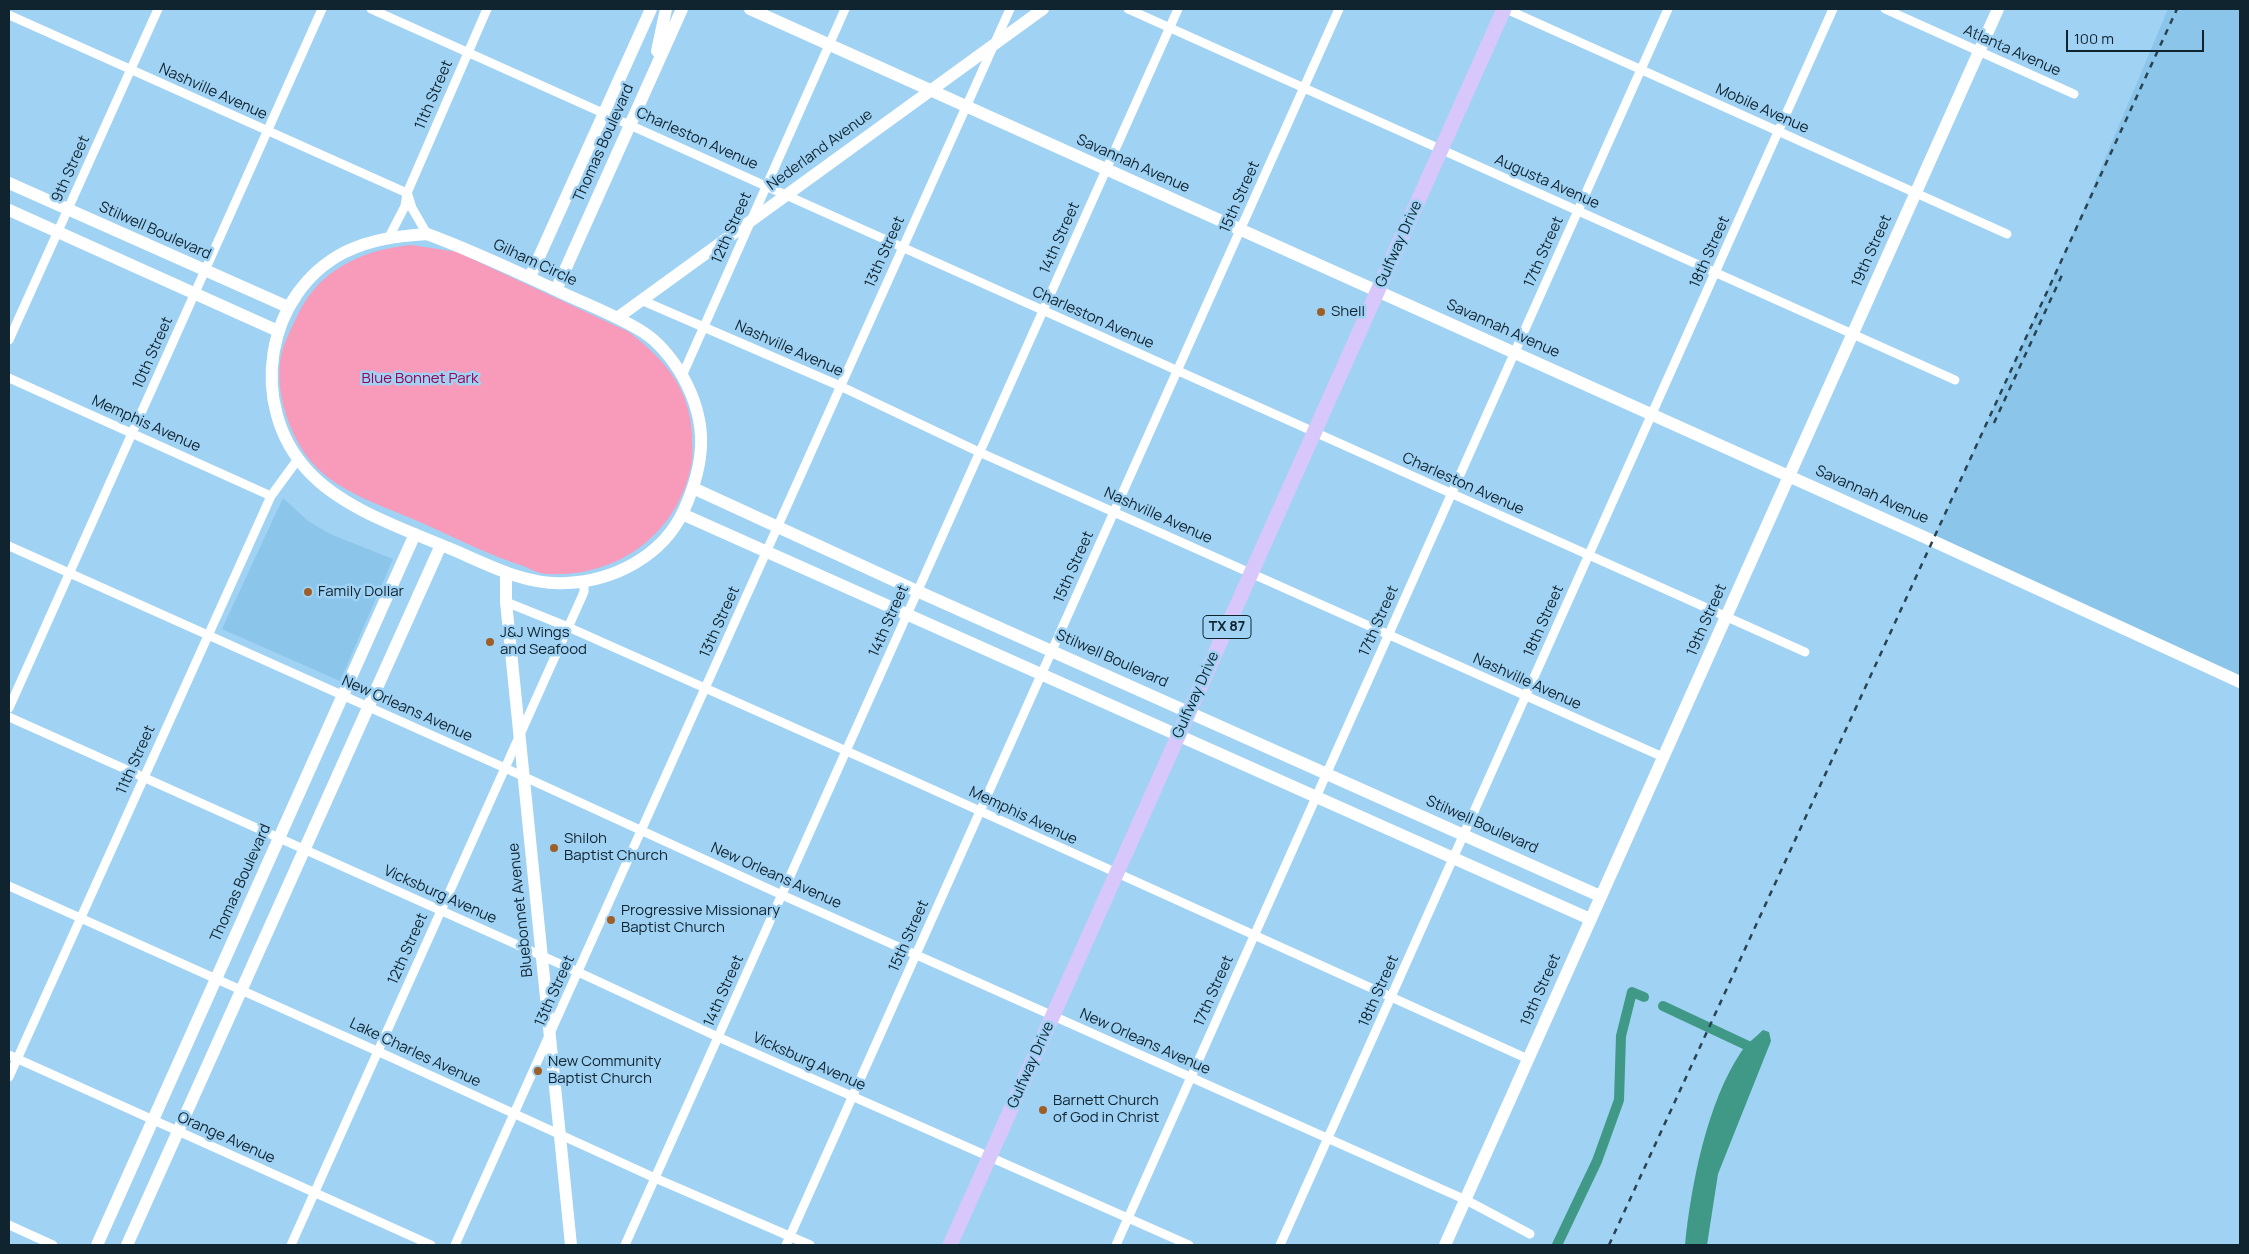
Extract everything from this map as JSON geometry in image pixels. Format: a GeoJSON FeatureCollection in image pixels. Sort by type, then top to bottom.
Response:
{"type":"FeatureCollection","features":[{"type":"Feature","properties":{"kind":"main road","name":"Gulfway Drive"},"geometry":{"type":"LineString","coordinates":[[950,1245],[1505,9]]}},
{"type":"Feature","properties":{"kind":"street","name":"9th Street"},"geometry":{"type":"LineString","coordinates":[[9,340],[158,9]]}},
{"type":"Feature","properties":{"kind":"street","name":"10th Street"},"geometry":{"type":"LineString","coordinates":[[9,708],[322,9]]}},
{"type":"Feature","properties":{"kind":"street","name":"Charleston Avenue"},"geometry":{"type":"LineString","coordinates":[[371,9],[766,184],[1042,311],[1805,652]]}},
{"type":"Feature","properties":{"kind":"street","name":"11th Street"},"geometry":{"type":"LineString","coordinates":[[389,237],[405,206],[407,193],[487,9]]}},
{"type":"Feature","properties":{"kind":"street","name":"Thomas Boulevard"},"geometry":{"type":"LineString","coordinates":[[530,277],[650,9]]}},
{"type":"Feature","properties":{"kind":"street"},"geometry":{"type":"LineString","coordinates":[[655,68],[666,9]]}},
{"type":"Feature","properties":{"kind":"street","name":"Thomas Boulevard"},"geometry":{"type":"LineString","coordinates":[[556,290],[682,9]]}},
{"type":"Feature","properties":{"kind":"street","name":"Savannah Avenue"},"geometry":{"type":"LineString","coordinates":[[750,9],[1790,476],[2240,682]]}},
{"type":"Feature","properties":{"kind":"street","name":"12th Street"},"geometry":{"type":"LineString","coordinates":[[682,376],[845,9]]}},
{"type":"Feature","properties":{"kind":"street","name":"13th Street"},"geometry":{"type":"LineString","coordinates":[[455,1245],[1010,9]]}},
{"type":"Feature","properties":{"kind":"street","name":"Nederland Avenue"},"geometry":{"type":"LineString","coordinates":[[617,318],[1043,9]]}},
{"type":"Feature","properties":{"kind":"street","name":"Augusta Avenue"},"geometry":{"type":"LineString","coordinates":[[1128,9],[1955,380]]}},
{"type":"Feature","properties":{"kind":"street","name":"14th Street"},"geometry":{"type":"LineString","coordinates":[[625,1245],[1178,9]]}},
{"type":"Feature","properties":{"kind":"street","name":"15th Street"},"geometry":{"type":"LineString","coordinates":[[788,1241],[1339,9]]}},
{"type":"Feature","properties":{"kind":"street","name":"Mobile Avenue"},"geometry":{"type":"LineString","coordinates":[[1505,9],[2007,234]]}},
{"type":"Feature","properties":{"kind":"street","name":"17th Street"},"geometry":{"type":"LineString","coordinates":[[1116,1245],[1668,9]]}},
{"type":"Feature","properties":{"kind":"street","name":"18th Street"},"geometry":{"type":"LineString","coordinates":[[1280,1245],[1834,9]]}},
{"type":"Feature","properties":{"kind":"street","name":"Atlanta Avenue"},"geometry":{"type":"LineString","coordinates":[[1885,9],[2074,94]]}},
{"type":"Feature","properties":{"kind":"street","name":"19th Street"},"geometry":{"type":"LineString","coordinates":[[1445,1245],[1998,9]]}},
{"type":"Feature","properties":{"kind":"street","name":"Nashville Avenue"},"geometry":{"type":"LineString","coordinates":[[9,16],[407,193]]}},
{"type":"Feature","properties":{"kind":"street","name":"Stilwell Boulevard"},"geometry":{"type":"LineString","coordinates":[[9,183],[288,307]]}},
{"type":"Feature","properties":{"kind":"street"},"geometry":{"type":"LineString","coordinates":[[407,193],[412,208],[427,234]]}},
{"type":"Feature","properties":{"kind":"street"},"geometry":{"type":"LineString","coordinates":[[9,210],[278,331]]}},
{"type":"Feature","properties":{"kind":"street","name":"Gilham Circle"},"geometry":{"type":"LineString","coordinates":[[427,234],[461,246],[530,277],[617,318],[644,333],[660,346],[682,376],[692,396],[702,434],[701,461],[693,488],[682,514],[673,529],[645,556],[618,572],[584,581],[555,584],[531,580],[506,572],[414,534],[336,495],[308,471],[298,459],[281,427],[272,394],[273,351],[278,331],[288,307],[306,283],[327,264],[345,253],[389,237],[427,234]]}},
{"type":"Feature","properties":{"kind":"street","name":"Nashville Avenue"},"geometry":{"type":"LineString","coordinates":[[641,300],[840,386],[979,452],[1663,757]]}},
{"type":"Feature","properties":{"kind":"street","name":"Memphis Avenue"},"geometry":{"type":"LineString","coordinates":[[9,378],[271,496]]}},
{"type":"Feature","properties":{"kind":"street","name":"11th Street"},"geometry":{"type":"LineString","coordinates":[[9,1077],[13,1057],[80,918],[271,496],[298,459]]}},
{"type":"Feature","properties":{"kind":"street","name":"Stilwell Boulevard"},"geometry":{"type":"LineString","coordinates":[[693,488],[917,592],[1052,650],[1600,896]]}},
{"type":"Feature","properties":{"kind":"street"},"geometry":{"type":"LineString","coordinates":[[682,514],[1590,919]]}},
{"type":"Feature","properties":{"kind":"street","name":"Thomas Boulevard"},"geometry":{"type":"LineString","coordinates":[[96,1245],[414,534]]}},
{"type":"Feature","properties":{"kind":"street"},"geometry":{"type":"LineString","coordinates":[[127,1245],[441,545]]}},
{"type":"Feature","properties":{"kind":"street","name":"New Orleans Avenue"},"geometry":{"type":"LineString","coordinates":[[9,546],[505,768],[782,895],[1466,1200],[1530,1234]]}},
{"type":"Feature","properties":{"kind":"street","name":"Bluebonnet Avenue"},"geometry":{"type":"LineString","coordinates":[[506,572],[506,602],[571,1245]]}},
{"type":"Feature","properties":{"kind":"street","name":"12th Street"},"geometry":{"type":"LineString","coordinates":[[291,1245],[584,592],[584,581]]}},
{"type":"Feature","properties":{"kind":"street","name":"Memphis Avenue"},"geometry":{"type":"LineString","coordinates":[[506,602],[568,627],[1528,1059]]}},
{"type":"Feature","properties":{"kind":"street","name":"Vicksburg Avenue"},"geometry":{"type":"LineString","coordinates":[[9,717],[441,910],[718,1037],[1189,1245]]}},
{"type":"Feature","properties":{"kind":"street","name":"Lake Charles Avenue"},"geometry":{"type":"LineString","coordinates":[[9,886],[377,1050],[788,1241],[810,1245]]}},
{"type":"Feature","properties":{"kind":"street","name":"Orange Avenue"},"geometry":{"type":"LineString","coordinates":[[13,1057],[431,1245]]}},
{"type":"Feature","properties":{"kind":"street"},"geometry":{"type":"LineString","coordinates":[[9,1225],[53,1245]]}},
{"type":"Feature","properties":{"kind":"shaded area"},"geometry":{"type":"Polygon","coordinates":[[[2168,9],[2240,9],[2240,682],[1933,541],[2076,227],[2168,9]]]}},
{"type":"Feature","properties":{"kind":"shaded area"},"geometry":{"type":"Polygon","coordinates":[[[283,498],[308,521],[330,534],[393,559],[340,681],[222,629],[283,498]]]}},
{"type":"Feature","properties":{"kind":"shaded area"},"geometry":{"type":"Polygon","coordinates":[[[1763,1030],[1769,1032],[1771,1041],[1718,1174],[1707,1245],[1685,1245],[1696,1171],[1702,1145],[1719,1095],[1729,1072],[1741,1052],[1763,1030]]]}},
{"type":"Feature","properties":{"kind":"green space","name":"Blue Bonnet Park"},"geometry":{"type":"Polygon","coordinates":[[[411,245],[457,252],[629,332],[664,364],[680,388],[686,402],[692,434],[692,461],[685,486],[674,509],[660,529],[642,546],[621,559],[598,568],[573,573],[547,574],[536,572],[485,552],[351,492],[326,476],[305,453],[296,439],[283,405],[279,370],[287,338],[303,305],[312,291],[324,280],[350,262],[364,255],[411,245]]]}},
{"type":"Feature","properties":{"kind":"waterway"},"geometry":{"type":"LineString","coordinates":[[1557,1245],[1597,1161],[1619,1100],[1621,1036],[1632,992],[1644,997]]}},
{"type":"Feature","properties":{"kind":"waterway"},"geometry":{"type":"LineString","coordinates":[[1663,1006],[1759,1051]]}},
{"type":"Feature","properties":{"kind":"railway"},"geometry":{"type":"LineString","coordinates":[[1609,1245],[2177,9]]}},
{"type":"Feature","properties":{"kind":"railway"},"geometry":{"type":"LineString","coordinates":[[1994,423],[2062,275]]}},
{"type":"Feature","properties":{"kind":"place","name":"Shell"},"geometry":{"type":"Point","coordinates":[1321,312]}},
{"type":"Feature","properties":{"kind":"place","name":"Family Dollar"},"geometry":{"type":"Point","coordinates":[308,592]}},
{"type":"Feature","properties":{"kind":"place","name":"J&J Wings and Seafood"},"geometry":{"type":"Point","coordinates":[490,642]}},
{"type":"Feature","properties":{"kind":"place","name":"Shiloh Baptist Church"},"geometry":{"type":"Point","coordinates":[554,848]}},
{"type":"Feature","properties":{"kind":"place","name":"Progressive Missionary Baptist Church"},"geometry":{"type":"Point","coordinates":[611,920]}},
{"type":"Feature","properties":{"kind":"place","name":"New Community Baptist Church"},"geometry":{"type":"Point","coordinates":[538,1071]}},
{"type":"Feature","properties":{"kind":"place","name":"Barnett Church of God in Christ"},"geometry":{"type":"Point","coordinates":[1043,1110]}}]}
